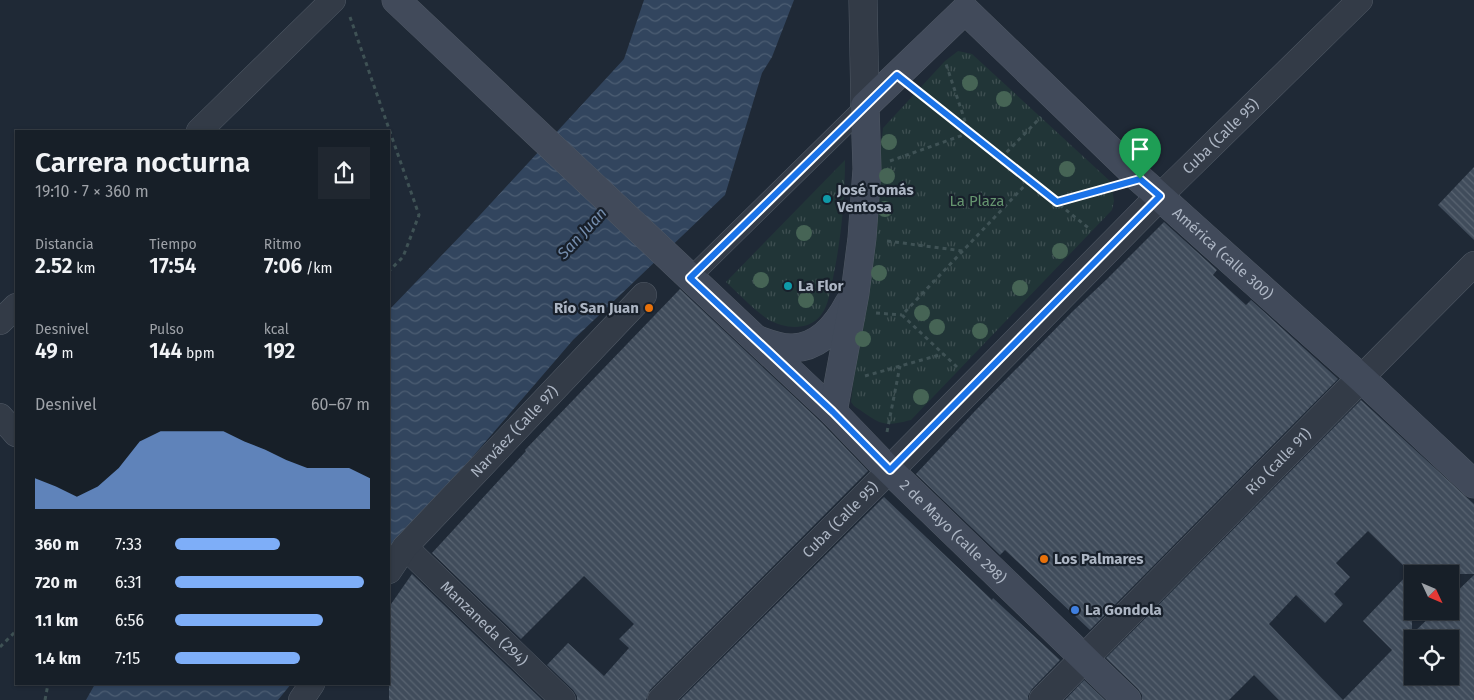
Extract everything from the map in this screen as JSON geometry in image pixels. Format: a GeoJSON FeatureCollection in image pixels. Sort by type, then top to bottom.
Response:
{"type":"FeatureCollection","features":[{"type":"Feature","properties":{"kind":"main road","name":"2 de Mayo (calle 298)"},"geometry":{"type":"LineString","coordinates":[[396,0],[833,412],[1083,659],[1127,700]]}},
{"type":"Feature","properties":{"kind":"main road"},"geometry":{"type":"LineString","coordinates":[[833,412],[840,383],[855,293],[862,238],[867,169],[865,106],[936,38],[965,3]]}},
{"type":"Feature","properties":{"kind":"main road","name":"América (calle 300)"},"geometry":{"type":"LineString","coordinates":[[965,3],[1058,100],[1140,179],[1361,378],[1474,484]]}},
{"type":"Feature","properties":{"kind":"main road"},"geometry":{"type":"LineString","coordinates":[[756,340],[783,348],[806,346],[832,329],[855,293]]}},
{"type":"Feature","properties":{"kind":"street"},"geometry":{"type":"LineString","coordinates":[[681,269],[865,106],[863,0]]}},
{"type":"Feature","properties":{"kind":"street","name":"Cuba (Calle 95)"},"geometry":{"type":"LineString","coordinates":[[660,700],[886,466],[976,384],[1160,196],[1360,0]]}},
{"type":"Feature","properties":{"kind":"street"},"geometry":{"type":"LineString","coordinates":[[200,130],[340,5]]}},
{"type":"Feature","properties":{"kind":"street","name":"Río (calle 91)"},"geometry":{"type":"LineString","coordinates":[[1043,700],[1474,264]]}},
{"type":"Feature","properties":{"kind":"street","name":"Narváez (Calle 97)"},"geometry":{"type":"LineString","coordinates":[[390,570],[405,547],[644,296]]}},
{"type":"Feature","properties":{"kind":"street"},"geometry":{"type":"LineString","coordinates":[[0,322],[15,307]]}},
{"type":"Feature","properties":{"kind":"street"},"geometry":{"type":"LineString","coordinates":[[0,416],[15,433]]}},
{"type":"Feature","properties":{"kind":"street","name":"Manzaneda (294)"},"geometry":{"type":"LineString","coordinates":[[405,547],[563,700]]}},
{"type":"Feature","properties":{"kind":"path"},"geometry":{"type":"LineString","coordinates":[[340,5],[387,130]]}},
{"type":"Feature","properties":{"kind":"path"},"geometry":{"type":"LineString","coordinates":[[936,38],[969,133]]}},
{"type":"Feature","properties":{"kind":"path"},"geometry":{"type":"LineString","coordinates":[[897,75],[1111,246]]}},
{"type":"Feature","properties":{"kind":"path"},"geometry":{"type":"LineString","coordinates":[[1001,158],[1058,100]]}},
{"type":"Feature","properties":{"kind":"path"},"geometry":{"type":"LineString","coordinates":[[867,169],[969,133]]}},
{"type":"Feature","properties":{"kind":"path"},"geometry":{"type":"LineString","coordinates":[[390,138],[419,215],[403,257],[390,270]]}},
{"type":"Feature","properties":{"kind":"path"},"geometry":{"type":"LineString","coordinates":[[1057,202],[1140,179]]}},
{"type":"Feature","properties":{"kind":"path"},"geometry":{"type":"LineString","coordinates":[[976,384],[902,315],[1029,181]]}},
{"type":"Feature","properties":{"kind":"path"},"geometry":{"type":"LineString","coordinates":[[862,238],[963,251]]}},
{"type":"Feature","properties":{"kind":"path"},"geometry":{"type":"LineString","coordinates":[[840,383],[943,354]]}},
{"type":"Feature","properties":{"kind":"path"},"geometry":{"type":"LineString","coordinates":[[886,466],[900,366]]}},
{"type":"Feature","properties":{"kind":"path"},"geometry":{"type":"LineString","coordinates":[[0,647],[15,632]]}},
{"type":"Feature","properties":{"kind":"path"},"geometry":{"type":"LineString","coordinates":[[45,700],[48,685]]}},
{"type":"Feature","properties":{"kind":"green space","name":"La Plaza"},"geometry":{"type":"Polygon","coordinates":[[[958,51],[972,54],[1111,182],[1114,201],[1112,210],[911,420],[886,424],[875,420],[851,402],[883,128],[945,61],[958,51]]]}},
{"type":"Feature","properties":{"kind":"green space"},"geometry":{"type":"Polygon","coordinates":[[[845,160],[840,234],[826,307],[821,315],[810,324],[789,327],[775,323],[758,312],[726,282],[845,160]]]}},
{"type":"Feature","properties":{"kind":"water","name":"San Juan"},"geometry":{"type":"Polygon","coordinates":[[[644,0],[794,0],[772,57],[762,73],[725,195],[573,340],[390,553],[390,309],[468,228],[624,59],[644,0]]]}},
{"type":"Feature","properties":{"kind":"water"},"geometry":{"type":"Polygon","coordinates":[[[94,685],[290,685],[278,700],[86,700],[94,685]]]}},
{"type":"Feature","properties":{"kind":"building"},"geometry":{"type":"Polygon","coordinates":[[[1474,167],[1474,240],[1438,205],[1474,167]]]}},
{"type":"Feature","properties":{"kind":"building"},"geometry":{"type":"Polygon","coordinates":[[[1164,222],[1217,270],[1213,275],[1246,305],[1251,300],[1338,379],[1090,630],[1005,550],[1000,555],[916,474],[1072,312],[1164,222]]]}},
{"type":"Feature","properties":{"kind":"building"},"geometry":{"type":"Polygon","coordinates":[[[680,289],[822,423],[868,471],[650,690],[646,700],[577,700],[573,690],[547,665],[568,643],[604,676],[629,648],[619,639],[634,624],[584,576],[521,639],[432,553],[525,450],[680,289]]]}},
{"type":"Feature","properties":{"kind":"building"},"geometry":{"type":"Polygon","coordinates":[[[1361,400],[1474,504],[1474,574],[1459,574],[1459,565],[1404,566],[1368,531],[1336,563],[1350,577],[1334,594],[1343,604],[1325,623],[1296,595],[1269,624],[1343,700],[1279,700],[1254,675],[1229,700],[1142,700],[1142,695],[1106,658],[1361,400]]]}},
{"type":"Feature","properties":{"kind":"building"},"geometry":{"type":"Polygon","coordinates":[[[884,497],[992,600],[993,598],[1060,660],[1032,689],[1028,700],[680,700],[884,497]]]}},
{"type":"Feature","properties":{"kind":"building"},"geometry":{"type":"Polygon","coordinates":[[[412,574],[542,700],[389,700],[390,606],[412,574]]]}},
{"type":"Feature","properties":{"kind":"building"},"geometry":{"type":"Polygon","coordinates":[[[1474,575],[1474,700],[1343,700],[1392,650],[1363,621],[1404,578],[1404,620],[1412,620],[1412,630],[1404,630],[1404,685],[1459,685],[1459,630],[1416,630],[1427,620],[1459,620],[1459,589],[1474,575]]]}},
{"type":"Feature","properties":{"kind":"building"},"geometry":{"type":"Polygon","coordinates":[[[1084,680],[1105,700],[1065,700],[1084,680]]]}},
{"type":"Feature","properties":{"kind":"place","name":"José Tomás Ventosa"},"geometry":{"type":"Point","coordinates":[827,199]}},
{"type":"Feature","properties":{"kind":"place","name":"La Flor"},"geometry":{"type":"Point","coordinates":[788,286]}},
{"type":"Feature","properties":{"kind":"place","name":"Río San Juan"},"geometry":{"type":"Point","coordinates":[649,308]}},
{"type":"Feature","properties":{"kind":"place","name":"Los Palmares"},"geometry":{"type":"Point","coordinates":[1044,559]}},
{"type":"Feature","properties":{"kind":"place","name":"La Gondola"},"geometry":{"type":"Point","coordinates":[1075,610]}},
{"type":"Feature","properties":{"kind":"route"},"geometry":{"type":"LineString","coordinates":[[897,75],[1057,202],[1140,179],[1160,196],[890,470],[833,412],[690,278],[897,75]]}}]}
